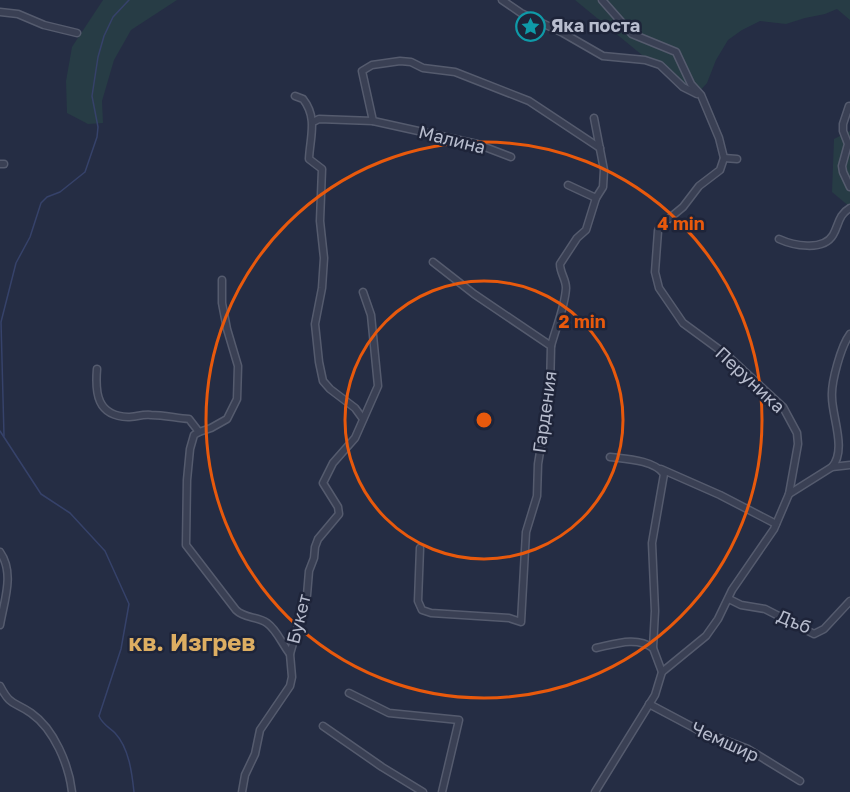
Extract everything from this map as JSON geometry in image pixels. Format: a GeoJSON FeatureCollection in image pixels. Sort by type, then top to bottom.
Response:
{"type":"FeatureCollection","features":[{"type":"Feature","properties":{"kind":"street"},"geometry":{"type":"LineString","coordinates":[[502,0],[521,13],[603,56],[645,60],[660,65],[683,87],[701,95]]}},
{"type":"Feature","properties":{"kind":"street"},"geometry":{"type":"LineString","coordinates":[[602,0],[632,34],[676,52],[691,84],[701,95],[719,138],[724,158],[737,159]]}},
{"type":"Feature","properties":{"kind":"street"},"geometry":{"type":"LineString","coordinates":[[0,12],[18,14],[44,25],[77,33]]}},
{"type":"Feature","properties":{"kind":"street"},"geometry":{"type":"LineString","coordinates":[[313,122],[319,119],[372,121],[362,72],[372,65],[400,61],[411,62],[423,68],[455,72],[500,88],[529,101],[600,148]]}},
{"type":"Feature","properties":{"kind":"street"},"geometry":{"type":"LineString","coordinates":[[296,96],[308,105],[313,122],[309,159],[322,169],[320,221],[324,258],[322,288],[315,324],[323,381],[355,408],[363,419],[378,386],[371,315],[363,292]]}},
{"type":"Feature","properties":{"kind":"street"},"geometry":{"type":"LineString","coordinates":[[849,106],[843,124],[843,131],[849,144],[842,166],[850,187]]}},
{"type":"Feature","properties":{"kind":"street"},"geometry":{"type":"LineString","coordinates":[[551,346],[566,289],[565,279],[559,268],[560,264],[577,238],[586,230],[596,198],[603,187],[600,148],[594,118]]}},
{"type":"Feature","properties":{"kind":"street","name":"Малина"},"geometry":{"type":"LineString","coordinates":[[372,121],[477,144],[512,157]]}},
{"type":"Feature","properties":{"kind":"street","name":"Перуника"},"geometry":{"type":"LineString","coordinates":[[662,672],[706,636],[729,599],[732,590],[776,524],[789,494],[798,444],[797,433],[783,407],[728,356],[683,323],[659,288],[655,272],[657,236],[660,226],[683,207],[699,186],[720,170],[724,158]]}},
{"type":"Feature","properties":{"kind":"street"},"geometry":{"type":"LineString","coordinates":[[568,185],[596,198]]}},
{"type":"Feature","properties":{"kind":"street"},"geometry":{"type":"LineString","coordinates":[[778,239],[790,244],[803,245],[824,242],[834,234],[837,221],[850,208]]}},
{"type":"Feature","properties":{"kind":"street","name":"Гардения"},"geometry":{"type":"LineString","coordinates":[[420,549],[418,602],[422,610],[431,613],[509,618],[521,622],[526,532],[537,495],[537,464],[550,391],[551,346],[474,294],[433,262]]}},
{"type":"Feature","properties":{"kind":"street"},"geometry":{"type":"LineString","coordinates":[[222,279],[222,303],[226,329],[238,366],[237,399],[227,419],[195,435],[190,449],[186,544],[236,610],[240,614],[268,623],[290,654]]}},
{"type":"Feature","properties":{"kind":"street"},"geometry":{"type":"LineString","coordinates":[[832,467],[836,460],[839,438],[833,413],[832,385],[844,345],[850,334]]}},
{"type":"Feature","properties":{"kind":"street"},"geometry":{"type":"LineString","coordinates":[[97,369],[95,389],[97,399],[106,409],[116,415],[127,417],[149,414],[189,419],[199,432]]}},
{"type":"Feature","properties":{"kind":"street","name":"Букет"},"geometry":{"type":"LineString","coordinates":[[242,792],[245,775],[255,754],[260,730],[290,686],[292,677],[290,654],[307,595],[309,571],[315,547],[318,539],[339,514],[338,507],[323,483],[333,463],[355,438],[363,419]]}},
{"type":"Feature","properties":{"kind":"street"},"geometry":{"type":"LineString","coordinates":[[610,458],[639,462],[672,472],[776,524]]}},
{"type":"Feature","properties":{"kind":"street"},"geometry":{"type":"LineString","coordinates":[[789,494],[832,467],[850,465]]}},
{"type":"Feature","properties":{"kind":"street"},"geometry":{"type":"LineString","coordinates":[[595,792],[655,695],[662,672],[653,648],[655,611],[652,543],[665,480],[661,469]]}},
{"type":"Feature","properties":{"kind":"street"},"geometry":{"type":"LineString","coordinates":[[0,552],[8,565],[9,575],[0,625]]}},
{"type":"Feature","properties":{"kind":"street","name":"Дъб"},"geometry":{"type":"LineString","coordinates":[[729,599],[741,605],[765,609],[814,633],[824,629],[850,601]]}},
{"type":"Feature","properties":{"kind":"street"},"geometry":{"type":"LineString","coordinates":[[596,648],[641,642],[653,648]]}},
{"type":"Feature","properties":{"kind":"street"},"geometry":{"type":"LineString","coordinates":[[0,686],[10,702],[33,714],[44,724],[63,759],[72,792]]}},
{"type":"Feature","properties":{"kind":"street"},"geometry":{"type":"LineString","coordinates":[[349,693],[389,713],[459,720],[442,792]]}},
{"type":"Feature","properties":{"kind":"street","name":"Чемшир"},"geometry":{"type":"LineString","coordinates":[[649,704],[698,730],[748,749],[800,782]]}},
{"type":"Feature","properties":{"kind":"street"},"geometry":{"type":"LineString","coordinates":[[323,726],[381,767],[423,792]]}},
{"type":"Feature","properties":{"kind":"shaded area"},"geometry":{"type":"Polygon","coordinates":[[[103,0],[177,0],[131,30],[114,60],[102,101],[103,123],[88,124],[67,113],[66,81],[72,47],[103,0]]]}},
{"type":"Feature","properties":{"kind":"shaded area"},"geometry":{"type":"Polygon","coordinates":[[[575,0],[850,0],[850,20],[837,9],[786,24],[760,21],[728,40],[716,60],[707,83],[698,93],[675,79],[663,62],[642,55],[575,0]]]}},
{"type":"Feature","properties":{"kind":"shaded area"},"geometry":{"type":"Polygon","coordinates":[[[850,131],[850,207],[832,192],[834,139],[850,131]]]}},
{"type":"Feature","properties":{"kind":"waterway"},"geometry":{"type":"LineString","coordinates":[[4,436],[1,322],[16,263],[30,237],[41,203],[47,197],[60,192],[85,172],[97,137],[98,127],[92,96],[98,57],[113,17],[129,0]]}},
{"type":"Feature","properties":{"kind":"waterway"},"geometry":{"type":"LineString","coordinates":[[0,431],[41,494],[70,513],[105,551],[129,604],[121,649],[99,716],[124,746],[131,769],[134,792]]}},
{"type":"Feature","properties":{"kind":"place","name":"Яка поста"},"geometry":{"type":"Point","coordinates":[530,26]}},
{"type":"Feature","properties":{"kind":"district","name":"кв. Изгрев"},"geometry":{"type":"Point","coordinates":[192,643]}}]}
